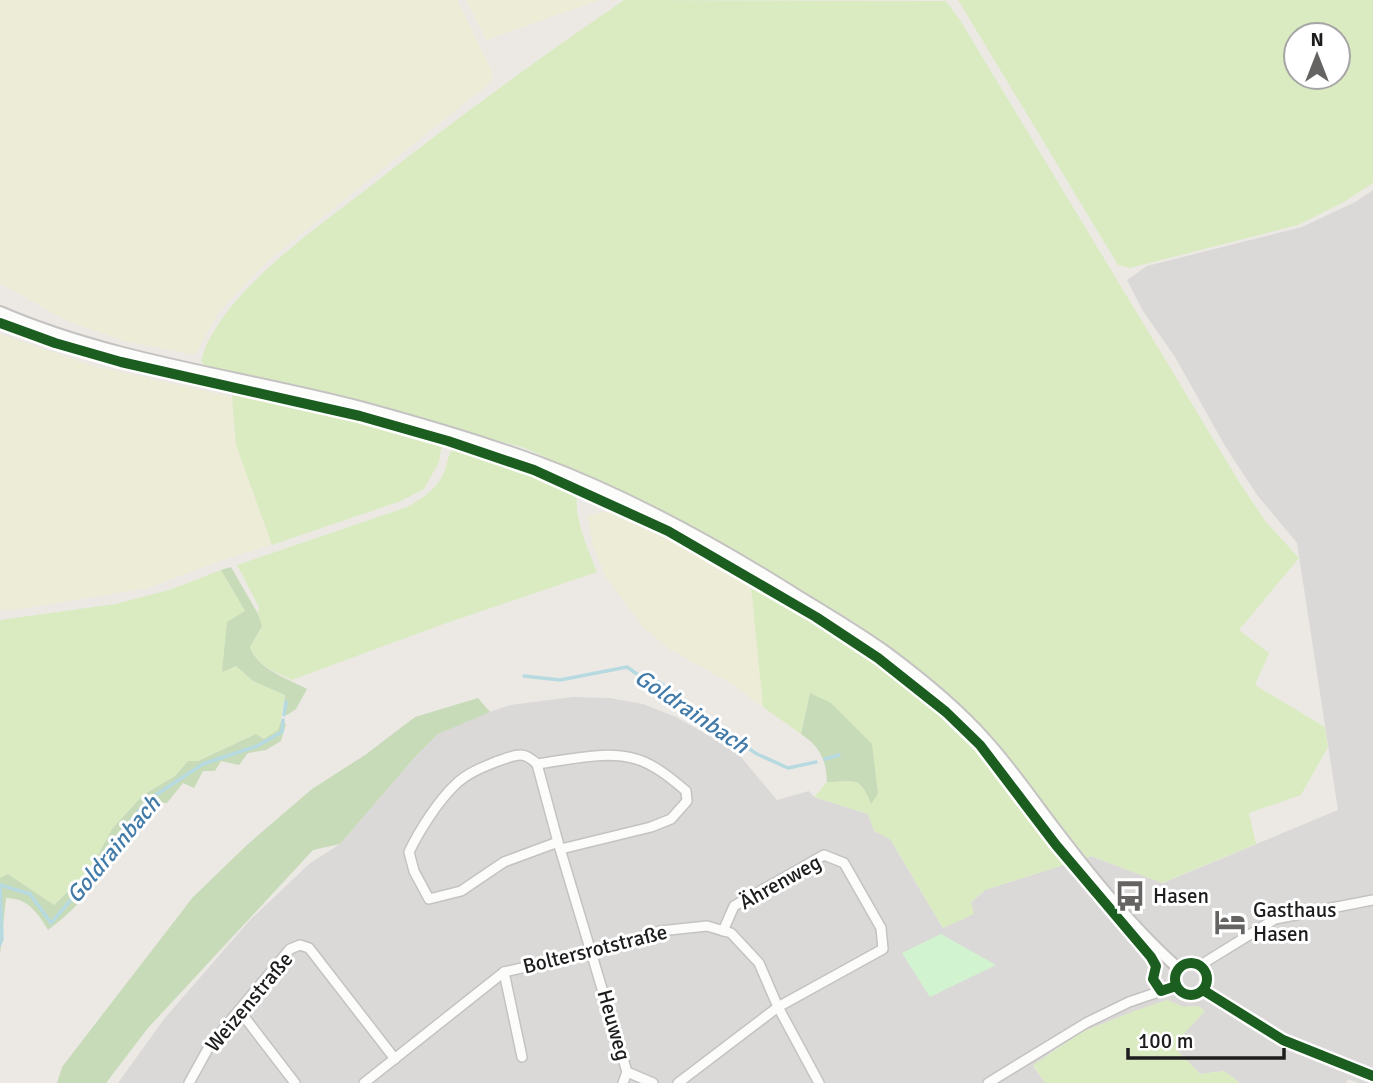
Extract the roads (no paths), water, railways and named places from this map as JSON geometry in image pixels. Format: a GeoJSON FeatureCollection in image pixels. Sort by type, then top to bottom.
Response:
{"type":"FeatureCollection","features":[{"type":"Feature","properties":{"kind":"street"},"geometry":{"type":"LineString","coordinates":[[0,312],[57,333],[123,352],[362,408],[451,433],[585,482],[673,524],[745,563],[884,650],[949,704],[985,738],[1136,929],[1179,969]]}},
{"type":"Feature","properties":{"kind":"street"},"geometry":{"type":"LineString","coordinates":[[517,755],[528,756],[537,764],[609,756],[637,759],[669,776],[686,791],[687,801],[671,819],[651,827],[560,845],[504,862],[461,891],[429,900],[414,871],[409,852],[455,784],[475,770],[517,755]]}},
{"type":"Feature","properties":{"kind":"street","name":"Heuweg"},"geometry":{"type":"LineString","coordinates":[[537,764],[627,1072],[653,1083]]}},
{"type":"Feature","properties":{"kind":"street","name":"Ährenweg"},"geometry":{"type":"LineString","coordinates":[[723,931],[734,906],[824,855],[844,863],[881,928],[883,949],[778,1007]]}},
{"type":"Feature","properties":{"kind":"street"},"geometry":{"type":"LineString","coordinates":[[1201,967],[1275,919],[1373,900]]}},
{"type":"Feature","properties":{"kind":"street","name":"Boltersrotstraße"},"geometry":{"type":"LineString","coordinates":[[364,1083],[505,972],[592,952],[660,931],[707,926],[723,931]]}},
{"type":"Feature","properties":{"kind":"street"},"geometry":{"type":"LineString","coordinates":[[723,931],[731,933],[759,963],[778,1007],[819,1083]]}},
{"type":"Feature","properties":{"kind":"street","name":"Weizenstraße"},"geometry":{"type":"LineString","coordinates":[[189,1083],[211,1045],[239,1010],[289,950],[300,945],[309,948],[395,1059]]}},
{"type":"Feature","properties":{"kind":"street"},"geometry":{"type":"LineString","coordinates":[[1190,963],[1201,967],[1207,978],[1203,990],[1192,995],[1180,991],[1175,980],[1179,969],[1190,963]]}},
{"type":"Feature","properties":{"kind":"street"},"geometry":{"type":"LineString","coordinates":[[505,972],[522,1058]]}},
{"type":"Feature","properties":{"kind":"street"},"geometry":{"type":"LineString","coordinates":[[988,1083],[1086,1023],[1129,1002],[1176,986]]}},
{"type":"Feature","properties":{"kind":"street"},"geometry":{"type":"LineString","coordinates":[[1203,990],[1283,1040],[1373,1076]]}},
{"type":"Feature","properties":{"kind":"street"},"geometry":{"type":"LineString","coordinates":[[678,1083],[778,1007]]}},
{"type":"Feature","properties":{"kind":"street"},"geometry":{"type":"LineString","coordinates":[[239,1010],[295,1083]]}},
{"type":"Feature","properties":{"kind":"street"},"geometry":{"type":"LineString","coordinates":[[623,1083],[627,1072]]}},
{"type":"Feature","properties":{"kind":"water"},"geometry":{"type":"Polygon","coordinates":[[[644,671],[665,684],[658,697],[636,682],[644,671]]]}},
{"type":"Feature","properties":{"kind":"waterway","name":"Goldrainbach"},"geometry":{"type":"LineString","coordinates":[[524,676],[560,680],[627,667],[644,679]]}},
{"type":"Feature","properties":{"kind":"waterway","name":"Goldrainbach"},"geometry":{"type":"LineString","coordinates":[[659,690],[757,754],[788,768],[816,762]]}},
{"type":"Feature","properties":{"kind":"waterway","name":"Goldrainbach"},"geometry":{"type":"LineString","coordinates":[[284,715],[286,702]]}},
{"type":"Feature","properties":{"kind":"waterway","name":"Goldrainbach"},"geometry":{"type":"LineString","coordinates":[[0,944],[0,885],[30,894],[51,923],[148,800],[203,764],[257,746],[282,732],[283,720]]}},
{"type":"Feature","properties":{"kind":"waterway","name":"Goldrainbach"},"geometry":{"type":"LineString","coordinates":[[825,759],[839,755]]}},
{"type":"Feature","properties":{"kind":"place","name":"Hasen"},"geometry":{"type":"Point","coordinates":[1130,896]}},
{"type":"Feature","properties":{"kind":"place","name":"Gasthaus Hasen"},"geometry":{"type":"Point","coordinates":[1230,922]}}]}
